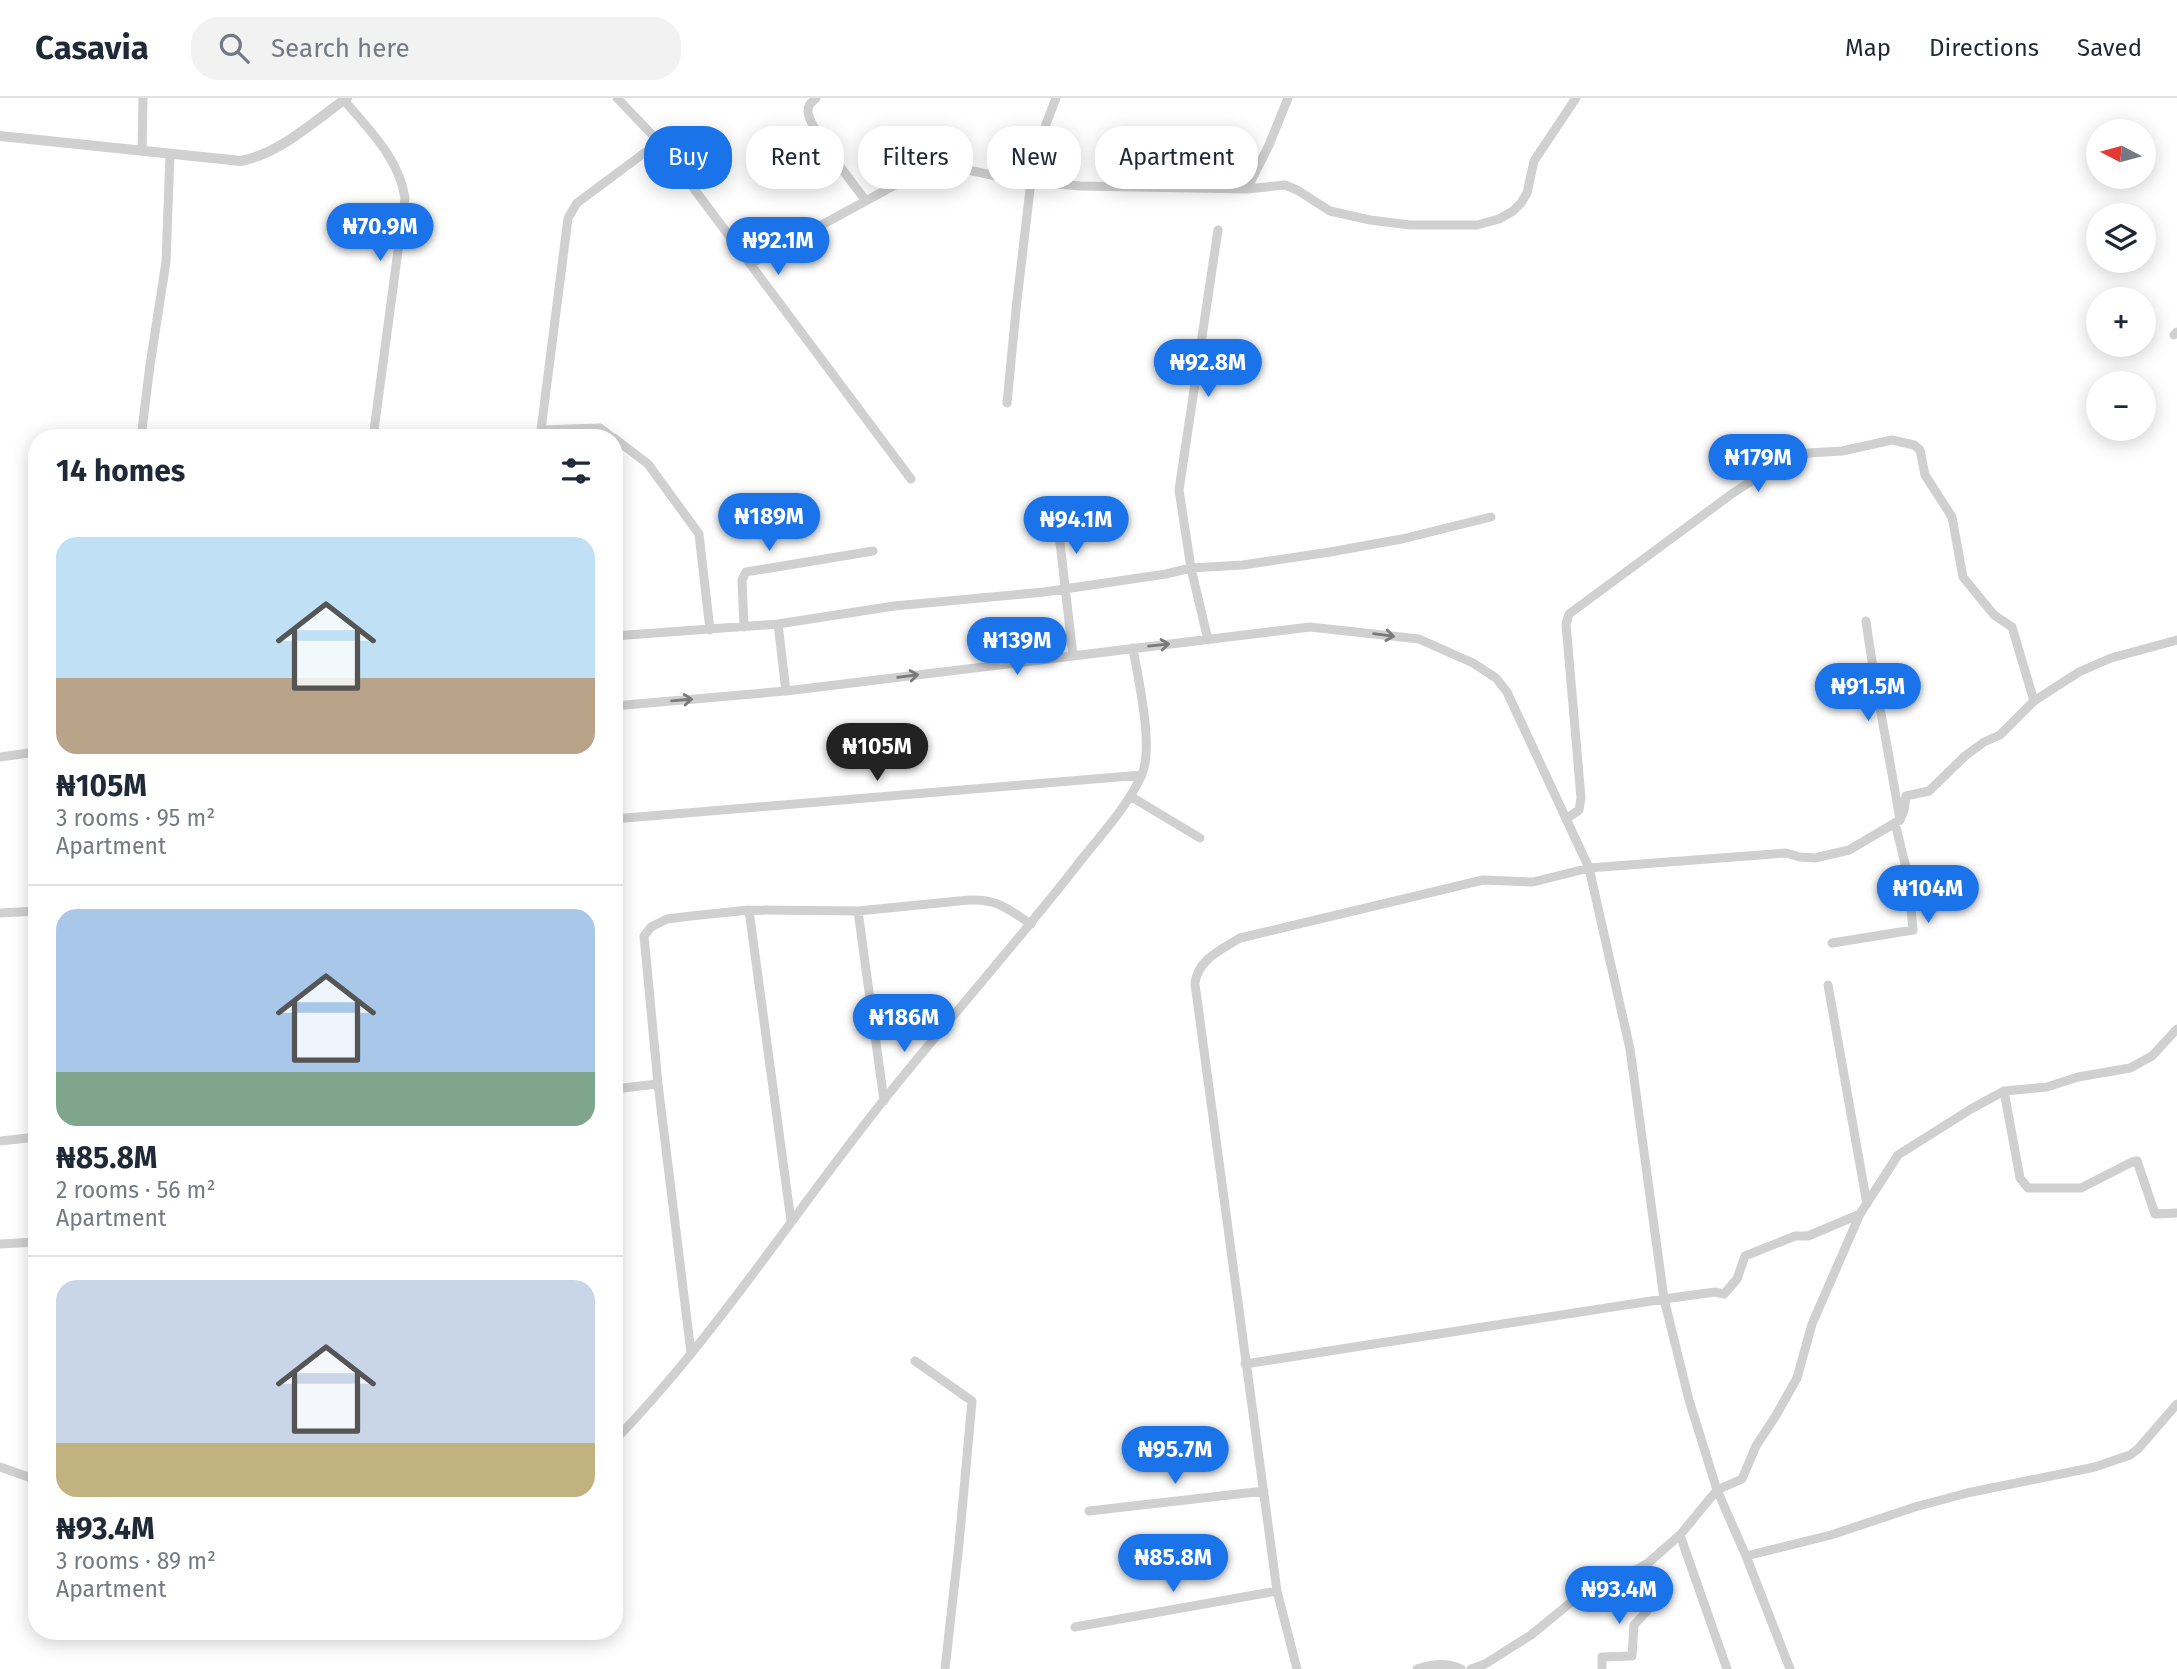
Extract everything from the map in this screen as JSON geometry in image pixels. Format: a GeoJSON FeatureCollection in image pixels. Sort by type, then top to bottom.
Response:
{"type":"FeatureCollection","features":[{"type":"Feature","properties":{"kind":"street"},"geometry":{"type":"LineString","coordinates":[[142,151],[143,98]]}},
{"type":"Feature","properties":{"kind":"street"},"geometry":{"type":"LineString","coordinates":[[617,98],[644,126]]}},
{"type":"Feature","properties":{"kind":"street"},"geometry":{"type":"LineString","coordinates":[[816,98],[808,105],[813,126],[865,200]]}},
{"type":"Feature","properties":{"kind":"street"},"geometry":{"type":"LineString","coordinates":[[1045,126],[1056,98]]}},
{"type":"Feature","properties":{"kind":"street"},"geometry":{"type":"LineString","coordinates":[[1258,167],[1288,98]]}},
{"type":"Feature","properties":{"kind":"street"},"geometry":{"type":"LineString","coordinates":[[1258,188],[1284,185],[1330,211],[1410,225],[1477,225],[1499,219],[1521,204],[1527,192],[1534,161],[1576,98]]}},
{"type":"Feature","properties":{"kind":"street"},"geometry":{"type":"LineString","coordinates":[[0,136],[227,160],[251,159],[279,146],[345,99],[392,159],[402,180],[405,198],[374,429]]}},
{"type":"Feature","properties":{"kind":"street"},"geometry":{"type":"LineString","coordinates":[[542,429],[568,218],[577,203],[644,153]]}},
{"type":"Feature","properties":{"kind":"street"},"geometry":{"type":"LineString","coordinates":[[142,429],[166,262],[170,154]]}},
{"type":"Feature","properties":{"kind":"street"},"geometry":{"type":"LineString","coordinates":[[750,264],[930,166],[940,164],[987,174]]}},
{"type":"Feature","properties":{"kind":"street"},"geometry":{"type":"LineString","coordinates":[[694,189],[911,480]]}},
{"type":"Feature","properties":{"kind":"street"},"geometry":{"type":"LineString","coordinates":[[1007,403],[1030,189]]}},
{"type":"Feature","properties":{"kind":"street"},"geometry":{"type":"LineString","coordinates":[[1208,640],[1191,568],[1179,490],[1218,230]]}},
{"type":"Feature","properties":{"kind":"street"},"geometry":{"type":"LineString","coordinates":[[1566,819],[1579,810],[1581,798],[1566,624],[1569,614],[1767,470],[1808,453],[1842,451],[1892,440],[1909,443],[1920,450],[1925,475],[1952,517],[1962,577],[1994,615],[2012,627],[2034,701]]}},
{"type":"Feature","properties":{"kind":"street"},"geometry":{"type":"LineString","coordinates":[[623,445],[648,464],[699,534],[710,630]]}},
{"type":"Feature","properties":{"kind":"street"},"geometry":{"type":"LineString","coordinates":[[623,635],[778,624],[894,606],[1064,589],[1167,575],[1191,568],[1243,565],[1402,539],[1490,517]]}},
{"type":"Feature","properties":{"kind":"street"},"geometry":{"type":"LineString","coordinates":[[1058,525],[1073,656]]}},
{"type":"Feature","properties":{"kind":"street"},"geometry":{"type":"LineString","coordinates":[[744,627],[742,580],[746,572],[873,551]]}},
{"type":"Feature","properties":{"kind":"street"},"geometry":{"type":"LineString","coordinates":[[1832,943],[1913,930],[1908,876],[1866,621]]}},
{"type":"Feature","properties":{"kind":"street"},"geometry":{"type":"LineString","coordinates":[[778,624],[786,691]]}},
{"type":"Feature","properties":{"kind":"street"},"geometry":{"type":"LineString","coordinates":[[623,705],[786,691],[1310,626],[1419,639],[1473,663],[1496,678],[1507,692],[1589,868],[1630,1049],[1664,1299],[1689,1400],[1717,1490],[1790,1669]]}},
{"type":"Feature","properties":{"kind":"street"},"geometry":{"type":"LineString","coordinates":[[1297,1669],[1277,1591],[1245,1364],[1195,984],[1200,967],[1240,937],[1483,880],[1532,881],[1589,868],[1786,853],[1815,858],[1849,850],[1898,821],[1904,810],[1906,796],[1929,791],[1955,764],[1984,742],[2000,735],[2034,701],[2079,672],[2111,658],[2177,640]]}},
{"type":"Feature","properties":{"kind":"street"},"geometry":{"type":"LineString","coordinates":[[623,1432],[653,1401],[884,1101],[1031,924],[1130,796],[1144,771],[1146,739],[1133,648]]}},
{"type":"Feature","properties":{"kind":"street"},"geometry":{"type":"LineString","coordinates":[[0,757],[28,753]]}},
{"type":"Feature","properties":{"kind":"street"},"geometry":{"type":"LineString","coordinates":[[623,819],[1142,775]]}},
{"type":"Feature","properties":{"kind":"street"},"geometry":{"type":"LineString","coordinates":[[1130,796],[1200,838]]}},
{"type":"Feature","properties":{"kind":"street"},"geometry":{"type":"LineString","coordinates":[[691,1353],[658,1084],[644,936],[652,927],[667,919],[749,910],[858,911],[986,900],[999,903],[1031,924]]}},
{"type":"Feature","properties":{"kind":"street"},"geometry":{"type":"LineString","coordinates":[[749,910],[791,1221]]}},
{"type":"Feature","properties":{"kind":"street"},"geometry":{"type":"LineString","coordinates":[[0,913],[28,911]]}},
{"type":"Feature","properties":{"kind":"street"},"geometry":{"type":"LineString","coordinates":[[858,911],[884,1101]]}},
{"type":"Feature","properties":{"kind":"street"},"geometry":{"type":"LineString","coordinates":[[1828,985],[1867,1204]]}},
{"type":"Feature","properties":{"kind":"street"},"geometry":{"type":"LineString","coordinates":[[1471,1669],[1485,1664],[1531,1635],[1575,1599],[1648,1563],[1680,1535],[1717,1490],[1742,1479],[1756,1446],[1797,1378],[1812,1324],[1860,1214],[1898,1155],[2004,1091],[2047,1087],[2078,1077],[2130,1068],[2152,1056],[2177,1029]]}},
{"type":"Feature","properties":{"kind":"street"},"geometry":{"type":"LineString","coordinates":[[623,1088],[658,1084]]}},
{"type":"Feature","properties":{"kind":"street"},"geometry":{"type":"LineString","coordinates":[[2004,1091],[2020,1178],[2028,1188],[2081,1188],[2137,1161],[2155,1214],[2177,1213]]}},
{"type":"Feature","properties":{"kind":"street"},"geometry":{"type":"LineString","coordinates":[[0,1141],[28,1138]]}},
{"type":"Feature","properties":{"kind":"street"},"geometry":{"type":"LineString","coordinates":[[1245,1364],[1664,1299],[1724,1294],[1737,1279],[1745,1256],[1795,1236],[1808,1236],[1860,1214]]}},
{"type":"Feature","properties":{"kind":"street"},"geometry":{"type":"LineString","coordinates":[[0,1244],[28,1242]]}},
{"type":"Feature","properties":{"kind":"street"},"geometry":{"type":"LineString","coordinates":[[915,1361],[972,1401],[945,1669]]}},
{"type":"Feature","properties":{"kind":"street"},"geometry":{"type":"LineString","coordinates":[[1746,1556],[1830,1535],[1875,1519],[1967,1493],[2095,1466],[2130,1455],[2177,1404]]}},
{"type":"Feature","properties":{"kind":"street"},"geometry":{"type":"LineString","coordinates":[[0,1467],[28,1477]]}},
{"type":"Feature","properties":{"kind":"street"},"geometry":{"type":"LineString","coordinates":[[1089,1511],[1264,1491]]}},
{"type":"Feature","properties":{"kind":"street"},"geometry":{"type":"LineString","coordinates":[[1680,1535],[1727,1669]]}},
{"type":"Feature","properties":{"kind":"street"},"geometry":{"type":"LineString","coordinates":[[1602,1669],[1602,1657],[1632,1656],[1634,1625],[1647,1611],[1648,1563]]}},
{"type":"Feature","properties":{"kind":"street"},"geometry":{"type":"LineString","coordinates":[[1074,1627],[1277,1591]]}},
{"type":"Feature","properties":{"kind":"street"},"geometry":{"type":"LineString","coordinates":[[1417,1669],[1450,1664],[1461,1669]]}}]}
